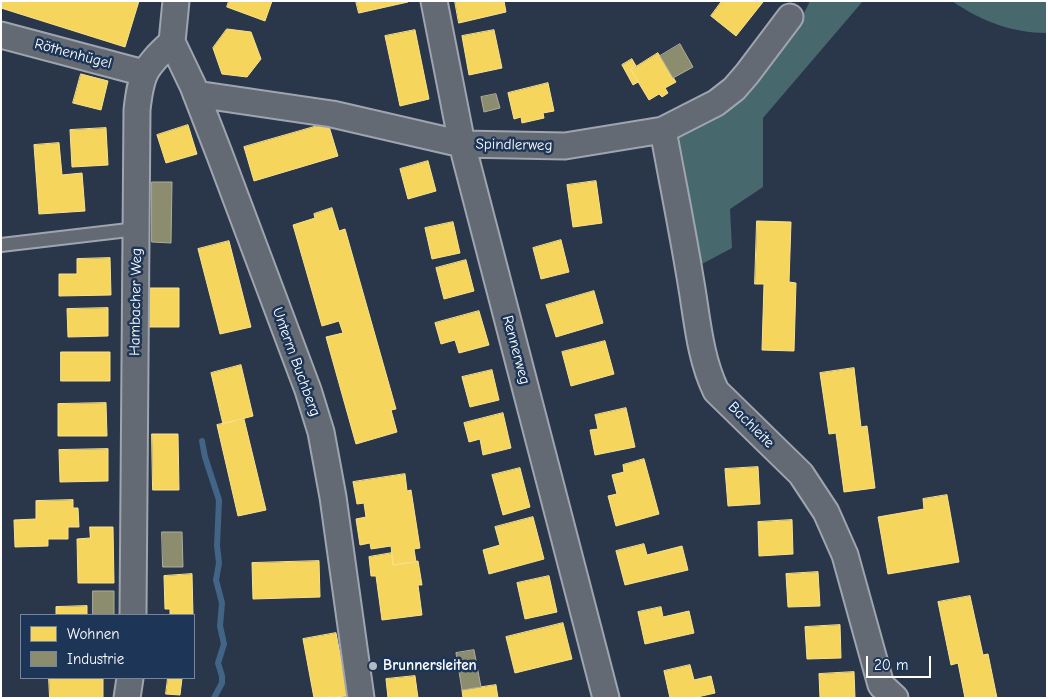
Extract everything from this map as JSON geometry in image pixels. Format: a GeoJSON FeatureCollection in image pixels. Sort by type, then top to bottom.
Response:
{"type":"FeatureCollection","features":[{"type":"Feature","properties":{"kind":"street"},"geometry":{"type":"LineString","coordinates":[[172,42],[176,1]]}},
{"type":"Feature","properties":{"kind":"street","name":"Rennerweg"},"geometry":{"type":"LineString","coordinates":[[434,1],[462,144],[606,698]]}},
{"type":"Feature","properties":{"kind":"street","name":"Spindlerweg"},"geometry":{"type":"LineString","coordinates":[[196,94],[332,114],[462,144],[565,146],[663,130],[716,103],[734,89],[790,17]]}},
{"type":"Feature","properties":{"kind":"street","name":"Röthenhügel"},"geometry":{"type":"LineString","coordinates":[[1,34],[144,73]]}},
{"type":"Feature","properties":{"kind":"street","name":"Hambacher Weg"},"geometry":{"type":"LineString","coordinates":[[133,614],[137,110],[140,84],[144,73],[156,57],[172,42]]}},
{"type":"Feature","properties":{"kind":"street","name":"Unterm Buchberg"},"geometry":{"type":"LineString","coordinates":[[172,42],[196,94],[308,390],[321,432],[333,497],[361,698]]}},
{"type":"Feature","properties":{"kind":"street","name":"Bachleite"},"geometry":{"type":"LineString","coordinates":[[663,130],[708,376],[716,391],[801,474],[826,512],[844,555],[881,685],[895,698]]}},
{"type":"Feature","properties":{"kind":"street"},"geometry":{"type":"LineString","coordinates":[[127,698],[130,679]]}},
{"type":"Feature","properties":{"kind":"lane"},"geometry":{"type":"LineString","coordinates":[[1,245],[137,228]]}},
{"type":"Feature","properties":{"kind":"green space"},"geometry":{"type":"Polygon","coordinates":[[[810,1],[863,1],[763,118],[763,187],[730,209],[732,248],[700,265],[671,141],[704,120],[799,23],[810,1]]]}},
{"type":"Feature","properties":{"kind":"green space"},"geometry":{"type":"Polygon","coordinates":[[[952,1],[1047,1],[1047,33],[1021,31],[997,24],[974,14],[952,1]]]}},
{"type":"Feature","properties":{"kind":"building: Wohnen"},"geometry":{"type":"Polygon","coordinates":[[[1,1],[139,1],[125,47],[1,8],[1,1]]]}},
{"type":"Feature","properties":{"kind":"building: Wohnen"},"geometry":{"type":"Polygon","coordinates":[[[229,1],[272,1],[265,21],[227,7],[229,1]]]}},
{"type":"Feature","properties":{"kind":"building: Wohnen"},"geometry":{"type":"Polygon","coordinates":[[[356,1],[408,1],[408,2],[359,13],[356,1]]]}},
{"type":"Feature","properties":{"kind":"building: Wohnen"},"geometry":{"type":"Polygon","coordinates":[[[455,1],[504,1],[506,12],[459,23],[455,1]]]}},
{"type":"Feature","properties":{"kind":"building: Wohnen"},"geometry":{"type":"Polygon","coordinates":[[[722,1],[763,2],[736,36],[711,16],[722,1]]]}},
{"type":"Feature","properties":{"kind":"building: Wohnen"},"geometry":{"type":"Polygon","coordinates":[[[227,29],[251,32],[261,59],[247,77],[222,74],[213,48],[227,29]]]}},
{"type":"Feature","properties":{"kind":"building: Wohnen"},"geometry":{"type":"Polygon","coordinates":[[[415,30],[429,99],[400,106],[385,36],[415,30]]]}},
{"type":"Feature","properties":{"kind":"building: Wohnen"},"geometry":{"type":"Polygon","coordinates":[[[494,30],[502,68],[469,75],[462,36],[494,30]]]}},
{"type":"Feature","properties":{"kind":"building: Wohnen"},"geometry":{"type":"Polygon","coordinates":[[[658,53],[676,82],[665,88],[668,93],[662,97],[659,94],[649,100],[631,70],[658,53]]]}},
{"type":"Feature","properties":{"kind":"building: Wohnen"},"geometry":{"type":"Polygon","coordinates":[[[632,59],[636,66],[631,70],[638,82],[633,85],[622,65],[632,59]]]}},
{"type":"Feature","properties":{"kind":"building: Wohnen"},"geometry":{"type":"Polygon","coordinates":[[[81,74],[108,81],[101,110],[73,103],[81,74]]]}},
{"type":"Feature","properties":{"kind":"building: Wohnen"},"geometry":{"type":"Polygon","coordinates":[[[548,83],[554,111],[543,113],[544,118],[522,123],[521,117],[514,119],[508,93],[548,83]]]}},
{"type":"Feature","properties":{"kind":"building: Wohnen"},"geometry":{"type":"Polygon","coordinates":[[[328,123],[338,156],[254,181],[244,147],[328,123]]]}},
{"type":"Feature","properties":{"kind":"building: Wohnen"},"geometry":{"type":"Polygon","coordinates":[[[188,125],[197,154],[166,163],[157,135],[188,125]]]}},
{"type":"Feature","properties":{"kind":"building: Wohnen"},"geometry":{"type":"Polygon","coordinates":[[[106,128],[108,165],[72,167],[70,130],[106,128]]]}},
{"type":"Feature","properties":{"kind":"building: Wohnen"},"geometry":{"type":"Polygon","coordinates":[[[59,143],[62,175],[82,173],[85,211],[39,214],[34,145],[59,143]]]}},
{"type":"Feature","properties":{"kind":"building: Wohnen"},"geometry":{"type":"Polygon","coordinates":[[[428,161],[436,191],[408,199],[400,169],[428,161]]]}},
{"type":"Feature","properties":{"kind":"building: Wohnen"},"geometry":{"type":"Polygon","coordinates":[[[596,181],[602,223],[573,227],[567,185],[596,181]]]}},
{"type":"Feature","properties":{"kind":"building: Wohnen"},"geometry":{"type":"Polygon","coordinates":[[[332,208],[339,231],[345,229],[396,409],[391,410],[397,432],[356,444],[326,337],[343,333],[339,321],[322,326],[293,225],[315,218],[314,214],[332,208]]]}},
{"type":"Feature","properties":{"kind":"building: Wohnen"},"geometry":{"type":"Polygon","coordinates":[[[757,221],[791,222],[789,282],[796,283],[794,351],[762,350],[764,284],[755,284],[757,221]]]}},
{"type":"Feature","properties":{"kind":"building: Wohnen"},"geometry":{"type":"Polygon","coordinates":[[[453,222],[460,253],[432,259],[425,228],[453,222]]]}},
{"type":"Feature","properties":{"kind":"building: Wohnen"},"geometry":{"type":"Polygon","coordinates":[[[561,240],[569,272],[541,279],[533,248],[561,240]]]}},
{"type":"Feature","properties":{"kind":"building: Wohnen"},"geometry":{"type":"Polygon","coordinates":[[[229,241],[251,327],[220,334],[198,249],[229,241]]]}},
{"type":"Feature","properties":{"kind":"building: Wohnen"},"geometry":{"type":"Polygon","coordinates":[[[110,258],[111,295],[59,296],[59,274],[77,274],[77,259],[110,258]]]}},
{"type":"Feature","properties":{"kind":"building: Wohnen"},"geometry":{"type":"Polygon","coordinates":[[[466,260],[474,291],[444,299],[436,268],[466,260]]]}},
{"type":"Feature","properties":{"kind":"building: Wohnen"},"geometry":{"type":"Polygon","coordinates":[[[146,288],[179,288],[179,327],[145,327],[146,288]]]}},
{"type":"Feature","properties":{"kind":"building: Wohnen"},"geometry":{"type":"Polygon","coordinates":[[[594,291],[603,323],[556,337],[546,305],[594,291]]]}},
{"type":"Feature","properties":{"kind":"building: Wohnen"},"geometry":{"type":"Polygon","coordinates":[[[108,308],[108,336],[68,337],[67,309],[108,308]]]}},
{"type":"Feature","properties":{"kind":"building: Wohnen"},"geometry":{"type":"Polygon","coordinates":[[[479,311],[489,345],[459,353],[455,340],[441,344],[435,323],[479,311]]]}},
{"type":"Feature","properties":{"kind":"building: Wohnen"},"geometry":{"type":"Polygon","coordinates":[[[605,341],[614,374],[571,386],[562,352],[605,341]]]}},
{"type":"Feature","properties":{"kind":"building: Wohnen"},"geometry":{"type":"Polygon","coordinates":[[[61,352],[110,352],[110,381],[61,381],[61,352]]]}},
{"type":"Feature","properties":{"kind":"building: Wohnen"},"geometry":{"type":"Polygon","coordinates":[[[241,365],[253,416],[223,424],[211,373],[241,365]]]}},
{"type":"Feature","properties":{"kind":"building: Wohnen"},"geometry":{"type":"Polygon","coordinates":[[[854,368],[861,427],[867,426],[875,488],[844,492],[836,433],[829,434],[820,373],[854,368]]]}},
{"type":"Feature","properties":{"kind":"building: Wohnen"},"geometry":{"type":"Polygon","coordinates":[[[492,370],[499,400],[470,407],[462,377],[492,370]]]}},
{"type":"Feature","properties":{"kind":"building: Wohnen"},"geometry":{"type":"Polygon","coordinates":[[[106,403],[107,436],[58,436],[58,404],[106,403]]]}},
{"type":"Feature","properties":{"kind":"building: Wohnen"},"geometry":{"type":"Polygon","coordinates":[[[626,408],[635,447],[595,455],[590,430],[598,429],[595,415],[626,408]]]}},
{"type":"Feature","properties":{"kind":"building: Wohnen"},"geometry":{"type":"Polygon","coordinates":[[[503,413],[511,448],[483,455],[480,439],[469,442],[464,423],[503,413]]]}},
{"type":"Feature","properties":{"kind":"building: Wohnen"},"geometry":{"type":"Polygon","coordinates":[[[244,419],[266,510],[238,516],[217,425],[244,419]]]}},
{"type":"Feature","properties":{"kind":"building: Wohnen"},"geometry":{"type":"Polygon","coordinates":[[[152,434],[178,434],[179,490],[153,490],[152,434]]]}},
{"type":"Feature","properties":{"kind":"building: Wohnen"},"geometry":{"type":"Polygon","coordinates":[[[108,449],[108,481],[60,482],[59,450],[108,449]]]}},
{"type":"Feature","properties":{"kind":"building: Wohnen"},"geometry":{"type":"Polygon","coordinates":[[[644,459],[659,514],[616,526],[608,496],[617,494],[612,475],[624,472],[623,465],[644,459]]]}},
{"type":"Feature","properties":{"kind":"building: Wohnen"},"geometry":{"type":"Polygon","coordinates":[[[758,467],[760,504],[728,506],[725,469],[758,467]]]}},
{"type":"Feature","properties":{"kind":"building: Wohnen"},"geometry":{"type":"Polygon","coordinates":[[[520,468],[530,507],[503,515],[492,475],[520,468]]]}},
{"type":"Feature","properties":{"kind":"building: Wohnen"},"geometry":{"type":"Polygon","coordinates":[[[405,474],[407,491],[411,490],[420,548],[414,549],[416,562],[393,565],[391,546],[371,549],[370,543],[360,545],[356,519],[366,517],[364,503],[357,504],[353,482],[405,474]]]}},
{"type":"Feature","properties":{"kind":"building: Wohnen"},"geometry":{"type":"Polygon","coordinates":[[[947,495],[959,562],[888,574],[878,517],[924,509],[923,499],[947,495]]]}},
{"type":"Feature","properties":{"kind":"building: Wohnen"},"geometry":{"type":"Polygon","coordinates":[[[73,500],[73,508],[78,508],[79,527],[68,527],[68,539],[48,539],[48,546],[15,547],[14,520],[36,519],[36,501],[73,500]]]}},
{"type":"Feature","properties":{"kind":"building: Wohnen"},"geometry":{"type":"Polygon","coordinates":[[[533,517],[544,559],[489,574],[483,550],[500,545],[495,527],[533,517]]]}},
{"type":"Feature","properties":{"kind":"building: Wohnen"},"geometry":{"type":"Polygon","coordinates":[[[792,520],[793,554],[759,556],[758,522],[792,520]]]}},
{"type":"Feature","properties":{"kind":"building: Wohnen"},"geometry":{"type":"Polygon","coordinates":[[[90,527],[113,527],[114,583],[78,583],[77,539],[90,538],[90,527]]]}},
{"type":"Feature","properties":{"kind":"building: Wohnen"},"geometry":{"type":"Polygon","coordinates":[[[644,544],[647,555],[682,546],[688,570],[625,585],[616,551],[644,544]]]}},
{"type":"Feature","properties":{"kind":"building: Wohnen"},"geometry":{"type":"Polygon","coordinates":[[[392,553],[393,565],[418,561],[422,585],[418,585],[422,615],[382,620],[376,576],[371,576],[369,557],[392,553]]]}},
{"type":"Feature","properties":{"kind":"building: Wohnen"},"geometry":{"type":"Polygon","coordinates":[[[319,561],[320,597],[253,599],[252,563],[319,561]]]}},
{"type":"Feature","properties":{"kind":"building: Wohnen"},"geometry":{"type":"Polygon","coordinates":[[[818,572],[820,606],[788,607],[786,574],[818,572]]]}},
{"type":"Feature","properties":{"kind":"building: Wohnen"},"geometry":{"type":"Polygon","coordinates":[[[192,574],[193,614],[170,614],[170,609],[165,609],[164,576],[192,574]]]}},
{"type":"Feature","properties":{"kind":"building: Wohnen"},"geometry":{"type":"Polygon","coordinates":[[[549,576],[557,612],[525,619],[517,583],[549,576]]]}},
{"type":"Feature","properties":{"kind":"building: Wohnen"},"geometry":{"type":"Polygon","coordinates":[[[970,596],[983,655],[988,654],[997,698],[965,698],[958,663],[951,665],[938,602],[970,596]]]}},
{"type":"Feature","properties":{"kind":"building: Wohnen"},"geometry":{"type":"Polygon","coordinates":[[[87,606],[87,614],[56,614],[56,607],[87,606]]]}},
{"type":"Feature","properties":{"kind":"building: Wohnen"},"geometry":{"type":"Polygon","coordinates":[[[661,607],[663,617],[689,611],[694,633],[645,644],[638,612],[661,607]]]}},
{"type":"Feature","properties":{"kind":"building: Wohnen"},"geometry":{"type":"Polygon","coordinates":[[[563,623],[572,659],[515,673],[506,637],[563,623]]]}},
{"type":"Feature","properties":{"kind":"building: Wohnen"},"geometry":{"type":"Polygon","coordinates":[[[840,625],[841,658],[807,659],[805,627],[840,625]]]}},
{"type":"Feature","properties":{"kind":"building: Wohnen"},"geometry":{"type":"Polygon","coordinates":[[[336,633],[348,696],[314,698],[303,639],[336,633]]]}},
{"type":"Feature","properties":{"kind":"building: Wohnen"},"geometry":{"type":"Polygon","coordinates":[[[690,665],[694,680],[711,676],[715,693],[693,698],[670,698],[664,671],[690,665]]]}},
{"type":"Feature","properties":{"kind":"building: Wohnen"},"geometry":{"type":"Polygon","coordinates":[[[854,672],[855,698],[820,698],[819,674],[854,672]]]}},
{"type":"Feature","properties":{"kind":"building: Wohnen"},"geometry":{"type":"Polygon","coordinates":[[[415,676],[418,698],[388,698],[386,679],[415,676]]]}},
{"type":"Feature","properties":{"kind":"building: Wohnen"},"geometry":{"type":"Polygon","coordinates":[[[49,679],[103,679],[103,698],[50,698],[49,679]]]}},
{"type":"Feature","properties":{"kind":"building: Wohnen"},"geometry":{"type":"Polygon","coordinates":[[[168,679],[182,679],[180,695],[166,694],[168,679]]]}},
{"type":"Feature","properties":{"kind":"building: Wohnen"},"geometry":{"type":"Polygon","coordinates":[[[496,685],[498,698],[463,698],[462,690],[496,685]]]}},
{"type":"Feature","properties":{"kind":"building: Industrie"},"geometry":{"type":"Polygon","coordinates":[[[680,44],[693,67],[673,78],[660,56],[680,44]]]}},
{"type":"Feature","properties":{"kind":"building: Industrie"},"geometry":{"type":"Polygon","coordinates":[[[496,94],[500,108],[484,112],[481,97],[496,94]]]}},
{"type":"Feature","properties":{"kind":"building: Industrie"},"geometry":{"type":"Polygon","coordinates":[[[152,182],[172,182],[171,243],[152,242],[152,182]]]}},
{"type":"Feature","properties":{"kind":"building: Industrie"},"geometry":{"type":"Polygon","coordinates":[[[162,532],[182,532],[183,567],[163,567],[162,532]]]}},
{"type":"Feature","properties":{"kind":"building: Industrie"},"geometry":{"type":"Polygon","coordinates":[[[93,591],[114,591],[114,614],[93,614],[93,591]]]}},
{"type":"Feature","properties":{"kind":"building: Industrie"},"geometry":{"type":"Polygon","coordinates":[[[474,650],[481,687],[462,690],[456,653],[474,650]]]}},
{"type":"Feature","properties":{"kind":"waterway"},"geometry":{"type":"LineString","coordinates":[[202,441],[205,457],[219,500],[217,546],[219,563],[216,580],[222,603],[220,626],[224,644],[218,663],[222,683],[214,698]]}},
{"type":"Feature","properties":{"kind":"place","name":"Brunnersleiten"},"geometry":{"type":"Point","coordinates":[373,666]}}]}
